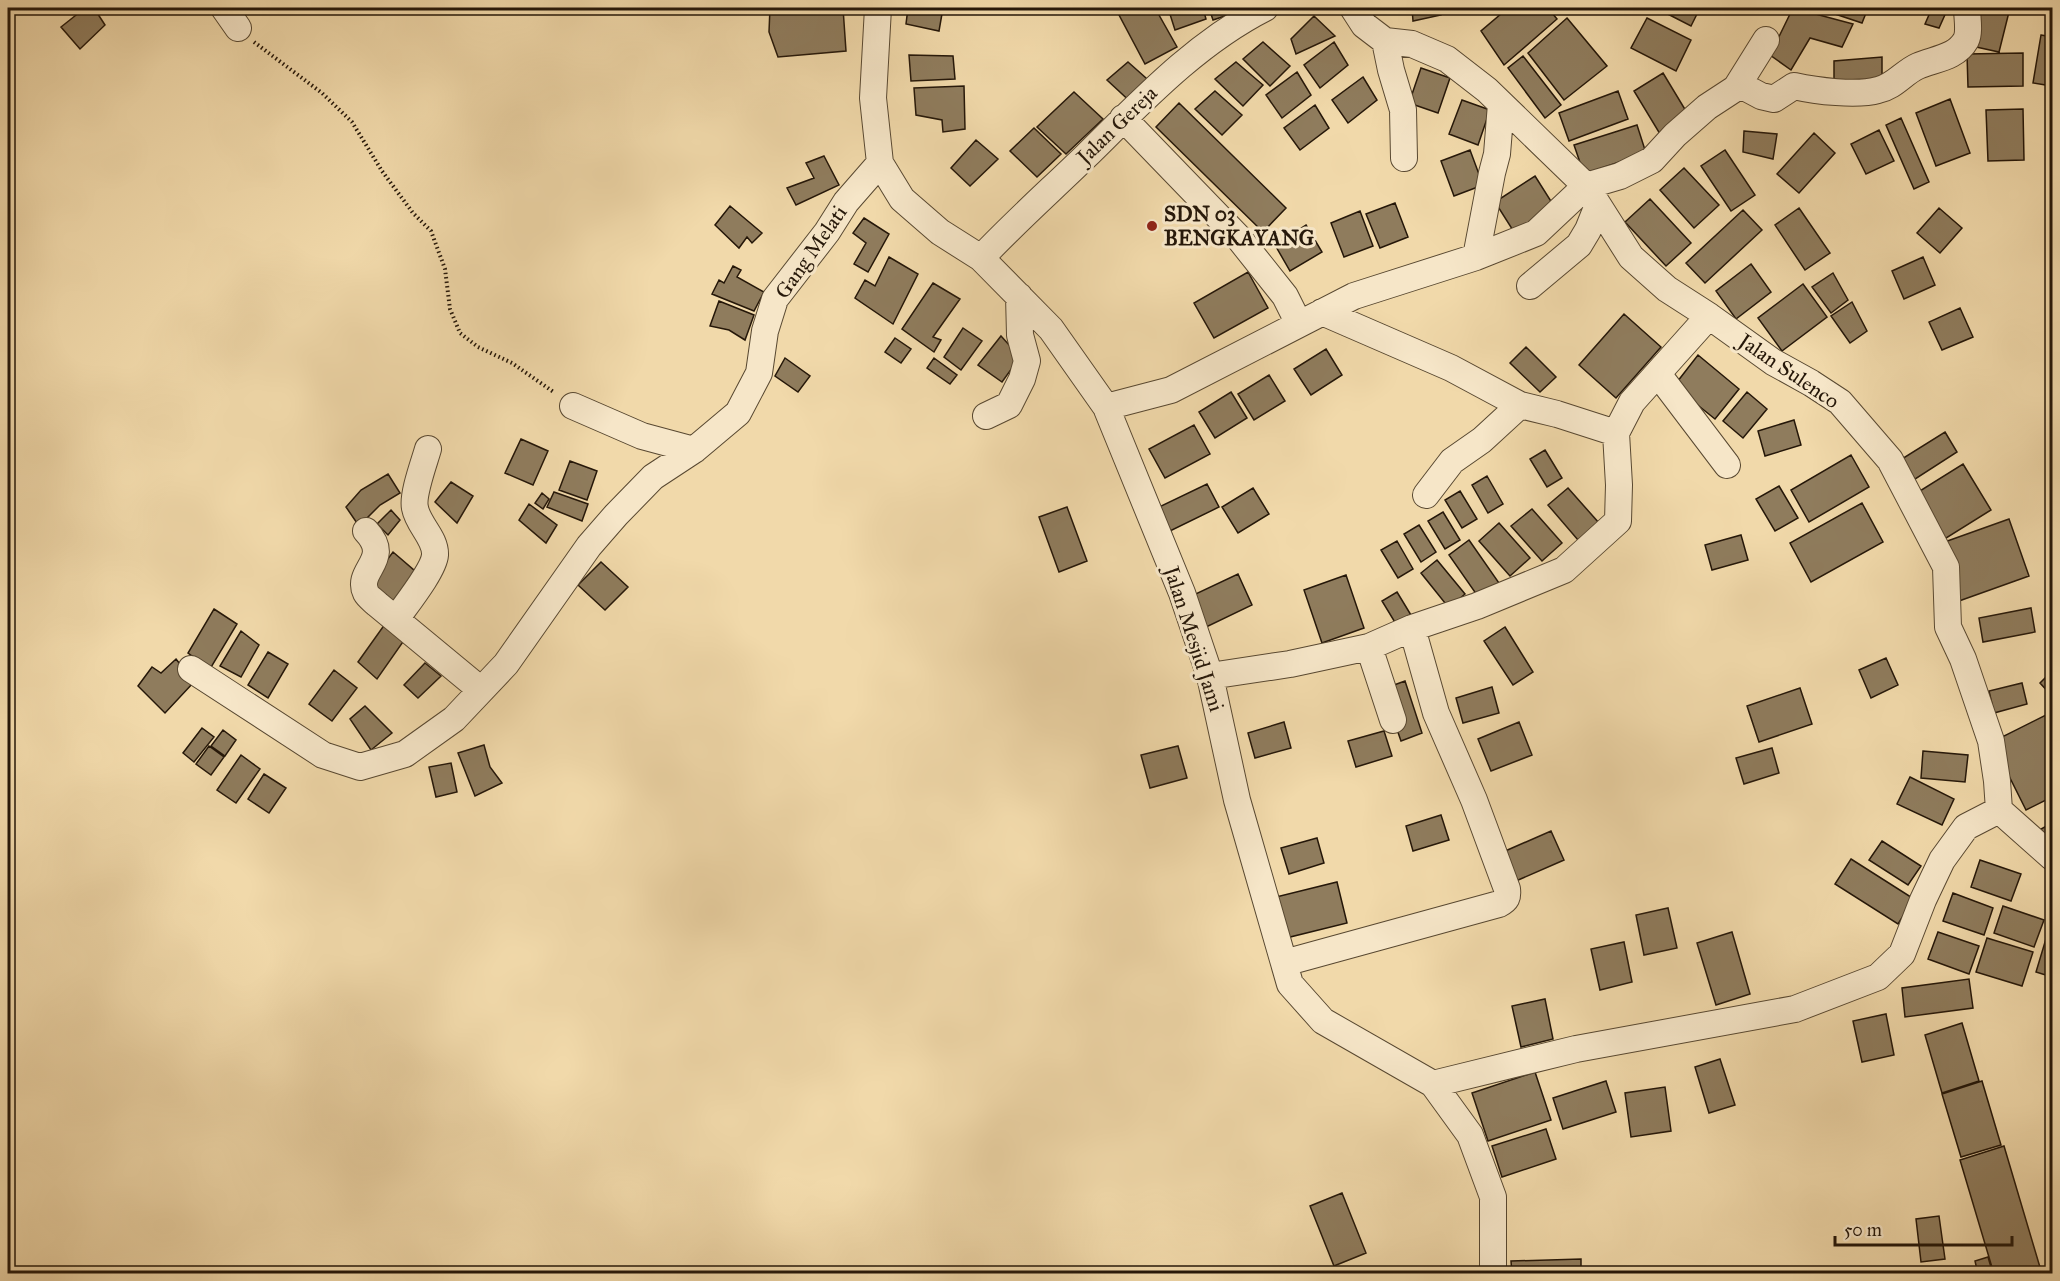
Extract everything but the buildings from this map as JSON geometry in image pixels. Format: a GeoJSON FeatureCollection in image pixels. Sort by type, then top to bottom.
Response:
{"type":"FeatureCollection","features":[{"type":"Feature","properties":{"kind":"street","name":"Jalan Mesjid Jami"},"geometry":{"type":"LineString","coordinates":[[878,8],[873,98],[880,163],[902,199],[940,232],[981,258],[1051,329],[1106,407],[1182,592],[1210,676],[1237,800],[1290,984],[1323,1021],[1433,1084],[1470,1135],[1493,1197],[1493,1274]]}},
{"type":"Feature","properties":{"kind":"street","name":"Jalan Gereja"},"geometry":{"type":"LineString","coordinates":[[981,258],[1013,224],[1159,85],[1208,44],[1265,8]]}},
{"type":"Feature","properties":{"kind":"street"},"geometry":{"type":"LineString","coordinates":[[1353,8],[1364,25],[1385,41],[1403,111],[1404,158]]}},
{"type":"Feature","properties":{"kind":"street"},"geometry":{"type":"LineString","coordinates":[[1736,88],[1746,88],[1761,96],[1774,99],[1794,86],[1812,90],[1853,92],[1879,90],[1897,81],[1915,67],[1956,52],[1967,38],[1967,8]]}},
{"type":"Feature","properties":{"kind":"street"},"geometry":{"type":"LineString","coordinates":[[1106,407],[1172,390],[1354,296],[1476,257],[1536,233],[1620,176],[1653,160],[1675,135],[1707,107],[1736,88],[1766,40]]}},
{"type":"Feature","properties":{"kind":"street","name":"Jalan Sulenco"},"geometry":{"type":"LineString","coordinates":[[1385,41],[1412,45],[1447,59],[1501,104],[1592,196],[1631,257],[1667,289],[1773,362],[1840,402],[1890,460],[1946,567],[1948,627],[1963,659],[1990,741],[2000,810]]}},
{"type":"Feature","properties":{"kind":"street"},"geometry":{"type":"LineString","coordinates":[[1476,257],[1497,154],[1501,104]]}},
{"type":"Feature","properties":{"kind":"street"},"geometry":{"type":"LineString","coordinates":[[1123,118],[1238,237],[1285,296],[1299,324]]}},
{"type":"Feature","properties":{"kind":"street","name":"Gang Melati"},"geometry":{"type":"LineString","coordinates":[[191,669],[323,755],[360,767],[405,754],[454,719],[506,664],[589,546],[616,515],[653,477],[694,450],[738,413],[759,373],[765,331],[775,299],[827,231],[846,201],[880,163]]}},
{"type":"Feature","properties":{"kind":"street"},"geometry":{"type":"LineString","coordinates":[[1530,286],[1579,245],[1588,230],[1592,196]]}},
{"type":"Feature","properties":{"kind":"street"},"geometry":{"type":"LineString","coordinates":[[986,416],[1010,405],[1022,379],[1027,361],[1020,335],[1019,296]]}},
{"type":"Feature","properties":{"kind":"street"},"geometry":{"type":"LineString","coordinates":[[1322,312],[1451,368],[1520,405],[1616,433]]}},
{"type":"Feature","properties":{"kind":"street"},"geometry":{"type":"LineString","coordinates":[[1210,676],[1290,664],[1369,646],[1412,628],[1477,606],[1564,570],[1618,521],[1619,485],[1616,433],[1632,402],[1709,316]]}},
{"type":"Feature","properties":{"kind":"street"},"geometry":{"type":"LineString","coordinates":[[1658,374],[1727,465]]}},
{"type":"Feature","properties":{"kind":"street"},"geometry":{"type":"LineString","coordinates":[[1425,495],[1452,461],[1482,440],[1520,405]]}},
{"type":"Feature","properties":{"kind":"street"},"geometry":{"type":"LineString","coordinates":[[573,406],[642,436],[694,450]]}},
{"type":"Feature","properties":{"kind":"street"},"geometry":{"type":"LineString","coordinates":[[396,620],[422,582],[435,556],[432,541],[414,507],[428,449]]}},
{"type":"Feature","properties":{"kind":"street"},"geometry":{"type":"LineString","coordinates":[[366,531],[374,539],[377,556],[365,579],[366,593],[481,690]]}},
{"type":"Feature","properties":{"kind":"street"},"geometry":{"type":"LineString","coordinates":[[1284,963],[1500,904],[1508,896],[1474,800],[1436,713],[1412,628]]}},
{"type":"Feature","properties":{"kind":"street"},"geometry":{"type":"LineString","coordinates":[[1369,646],[1393,720]]}},
{"type":"Feature","properties":{"kind":"street"},"geometry":{"type":"LineString","coordinates":[[1433,1084],[1575,1049],[1795,1010],[1878,977],[1902,954],[1923,900],[1942,860],[1966,827],[2000,810],[2052,856]]}},
{"type":"Feature","properties":{"kind":"path"},"geometry":{"type":"LineString","coordinates":[[231,18],[277,60],[322,93],[352,122],[382,171],[413,213],[431,231],[446,269],[450,309],[460,333],[478,347],[512,363],[573,406]]}},
{"type":"Feature","properties":{"kind":"place","name":"SDN 03 BENGKAYANG"},"geometry":{"type":"Point","coordinates":[1152,226]}}]}
